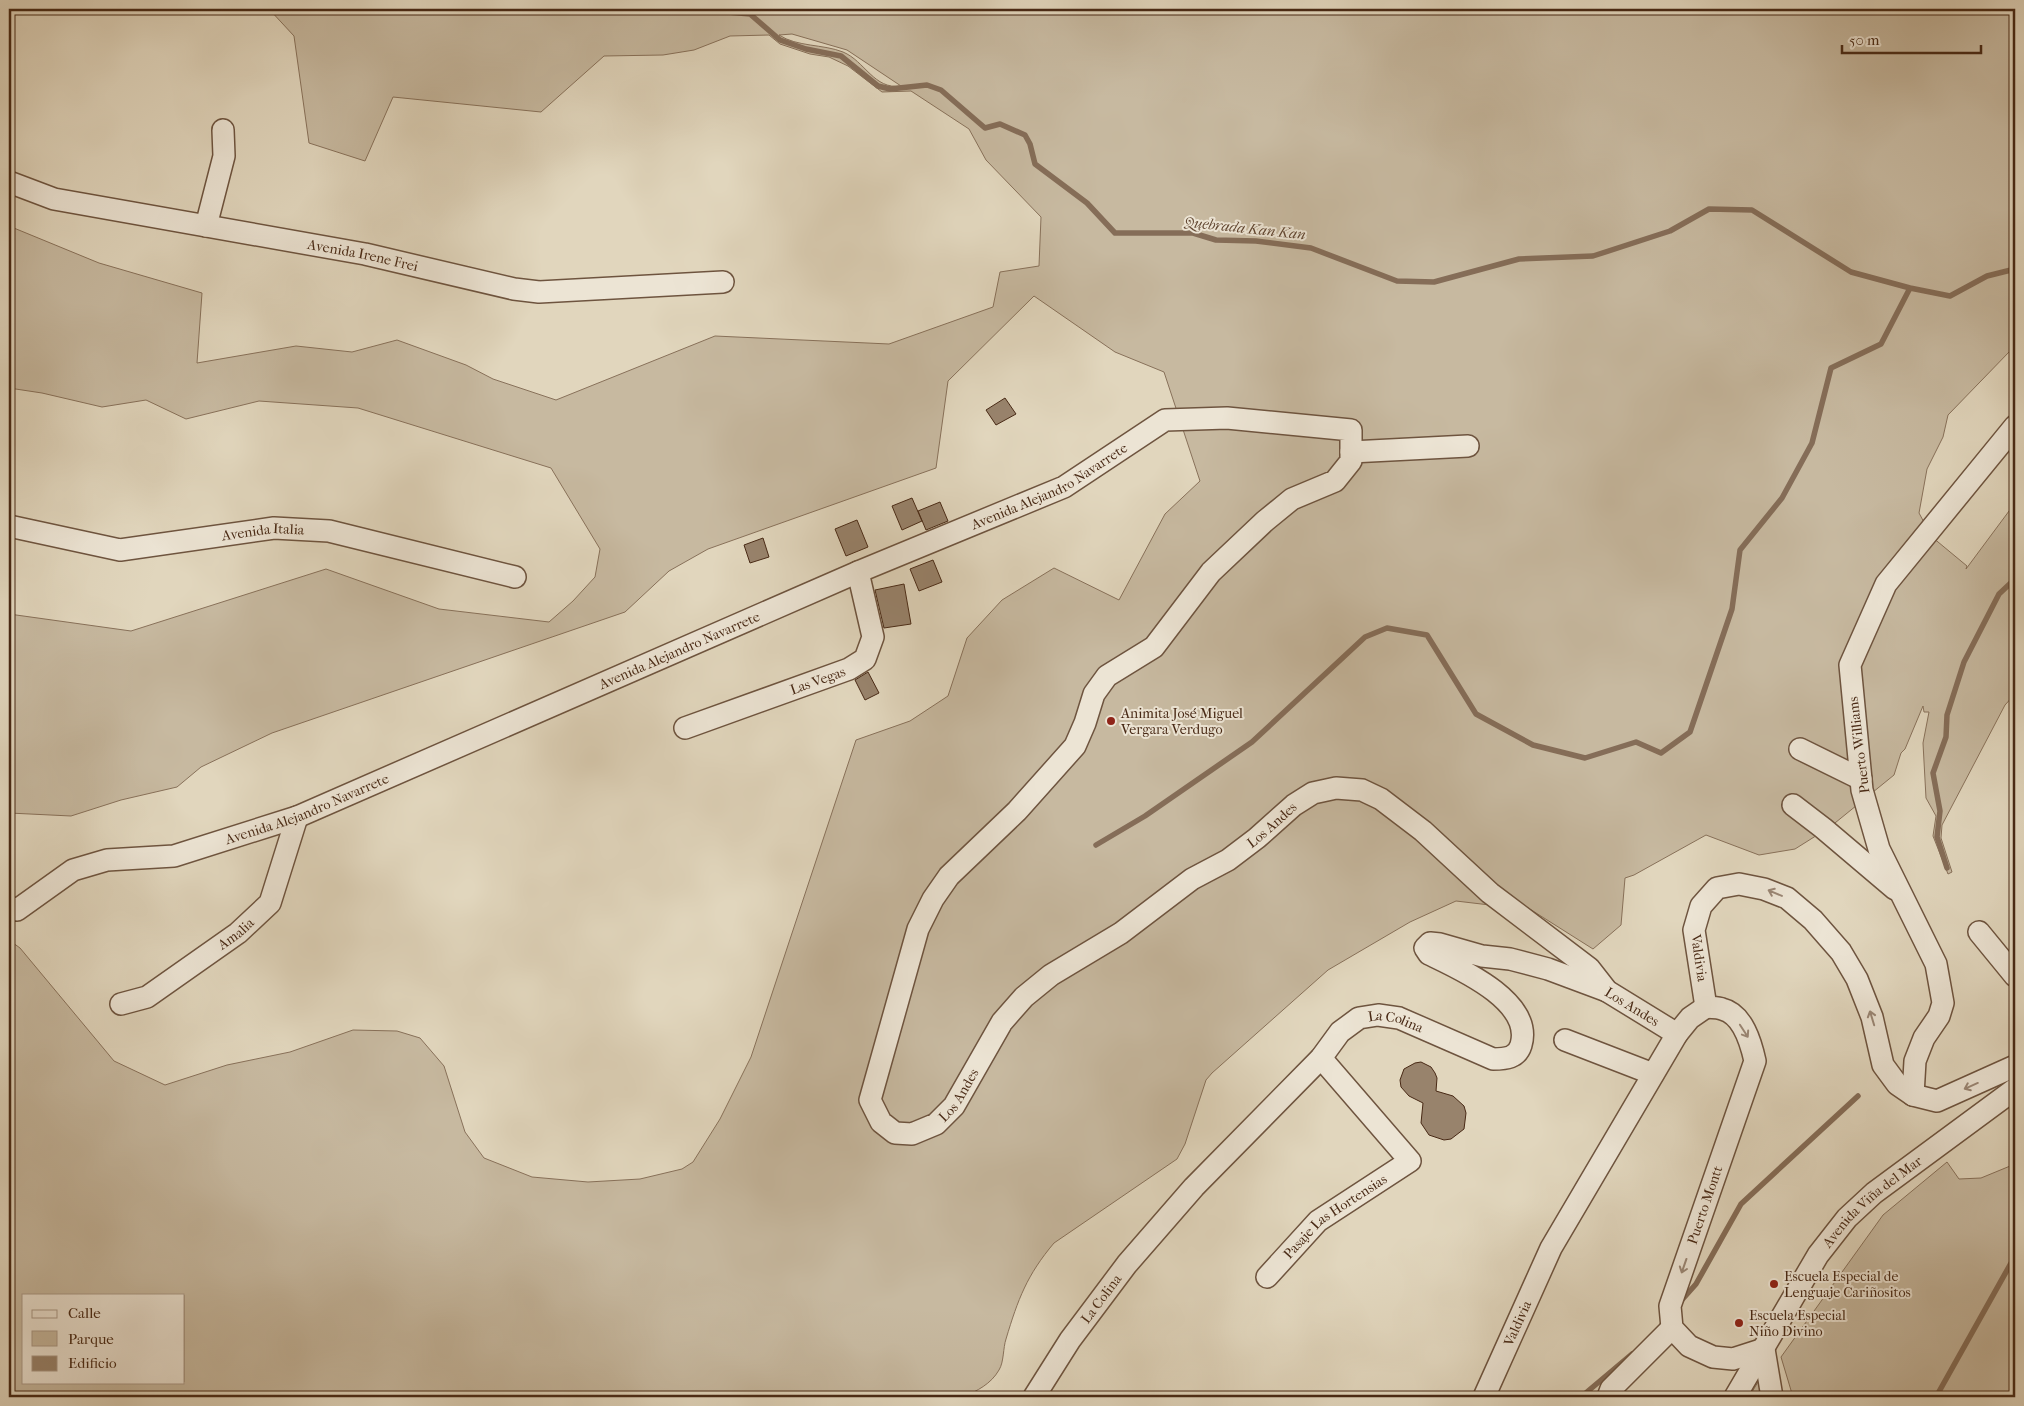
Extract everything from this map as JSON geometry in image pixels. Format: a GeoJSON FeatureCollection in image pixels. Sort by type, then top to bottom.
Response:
{"type":"FeatureCollection","features":[{"type":"Feature","properties":{"kind":"street"},"geometry":{"type":"LineString","coordinates":[[206,226],[224,156],[223,130]]}},
{"type":"Feature","properties":{"kind":"street","name":"Avenida Irene Frei"},"geometry":{"type":"LineString","coordinates":[[9,182],[54,199],[365,254],[514,289],[539,292],[723,282]]}},
{"type":"Feature","properties":{"kind":"street","name":"Avenida Alejandro Navarrete"},"geometry":{"type":"LineString","coordinates":[[12,914],[73,870],[107,860],[174,856],[298,817],[858,572],[1064,487],[1165,420],[1227,418],[1351,430]]}},
{"type":"Feature","properties":{"kind":"street","name":"Puerto Williams"},"geometry":{"type":"LineString","coordinates":[[1913,1096],[1915,1060],[1924,1038],[1939,1016],[1943,1002],[1936,964],[1879,849],[1862,790],[1850,665],[1886,584],[2015,426]]}},
{"type":"Feature","properties":{"kind":"street","name":"Los Andes"},"geometry":{"type":"LineString","coordinates":[[1351,430],[1351,461],[1335,482],[1292,499],[1265,521],[1211,572],[1154,647],[1107,676],[1094,694],[1075,746],[1017,811],[949,876],[933,899],[918,929],[870,1100],[880,1122],[895,1133],[912,1134],[936,1124],[954,1106],[1002,1022],[1024,997],[1051,975],[1121,933],[1192,879],[1228,860],[1257,838],[1294,805],[1313,794],[1336,788],[1362,790],[1388,804],[1423,831],[1490,893],[1589,968],[1607,991],[1677,1034]]}},
{"type":"Feature","properties":{"kind":"street"},"geometry":{"type":"LineString","coordinates":[[1351,452],[1468,446]]}},
{"type":"Feature","properties":{"kind":"street","name":"Avenida Italia"},"geometry":{"type":"LineString","coordinates":[[9,526],[120,550],[274,528],[329,530],[515,577]]}},
{"type":"Feature","properties":{"kind":"street","name":"Las Vegas"},"geometry":{"type":"LineString","coordinates":[[685,728],[849,669],[865,659],[873,637],[858,572]]}},
{"type":"Feature","properties":{"kind":"street"},"geometry":{"type":"LineString","coordinates":[[1800,749],[1861,779]]}},
{"type":"Feature","properties":{"kind":"street"},"geometry":{"type":"LineString","coordinates":[[1793,805],[1903,896]]}},
{"type":"Feature","properties":{"kind":"street","name":"Amalia"},"geometry":{"type":"LineString","coordinates":[[121,1004],[147,997],[238,933],[270,903],[298,817]]}},
{"type":"Feature","properties":{"kind":"street","name":"Valdivia"},"geometry":{"type":"LineString","coordinates":[[1484,1397],[1551,1248],[1677,1034],[1690,1018],[1706,1007],[1694,930],[1701,906],[1717,888],[1739,884],[1764,888],[1787,898],[1813,920],[1841,952],[1857,979],[1872,1017],[1883,1065],[1897,1084],[1913,1096],[1937,1101],[2015,1066]]}},
{"type":"Feature","properties":{"kind":"street"},"geometry":{"type":"LineString","coordinates":[[1979,932],[2015,976]]}},
{"type":"Feature","properties":{"kind":"street","name":"La Colina"},"geometry":{"type":"LineString","coordinates":[[1034,1397],[1096,1304],[1154,1231],[1194,1187],[1321,1058],[1340,1032],[1359,1018],[1378,1015],[1399,1018],[1494,1059],[1508,1059],[1519,1051],[1522,1040],[1517,1015],[1489,986],[1470,974],[1429,954],[1425,948],[1430,943],[1482,956],[1510,959],[1548,969],[1607,991]]}},
{"type":"Feature","properties":{"kind":"street","name":"Puerto Montt"},"geometry":{"type":"LineString","coordinates":[[1672,1328],[1670,1306],[1756,1061],[1750,1039],[1737,1019],[1724,1009],[1706,1007]]}},
{"type":"Feature","properties":{"kind":"street"},"geometry":{"type":"LineString","coordinates":[[1565,1040],[1653,1074]]}},
{"type":"Feature","properties":{"kind":"street","name":"Pasaje Las Hortensias"},"geometry":{"type":"LineString","coordinates":[[1267,1277],[1318,1221],[1410,1161],[1321,1058]]}},
{"type":"Feature","properties":{"kind":"street","name":"Avenida Viña del Mar"},"geometry":{"type":"LineString","coordinates":[[1735,1397],[1818,1255],[1847,1218],[1874,1193],[2015,1089]]}},
{"type":"Feature","properties":{"kind":"street"},"geometry":{"type":"LineString","coordinates":[[1608,1397],[1611,1389],[1672,1328],[1689,1346],[1713,1357],[1733,1359],[1764,1349],[1772,1397]]}},
{"type":"Feature","properties":{"kind":"green space"},"geometry":{"type":"Polygon","coordinates":[[[269,9],[2015,9],[2015,351],[2010,351],[1948,415],[1943,437],[1927,469],[1919,513],[1932,537],[1967,566],[1966,569],[2015,503],[2015,694],[2005,705],[1942,825],[1941,838],[1952,872],[1948,874],[1933,836],[1936,816],[1926,798],[1923,743],[1929,712],[1924,712],[1923,706],[1905,749],[1901,753],[1894,775],[1830,827],[1795,849],[1759,855],[1706,835],[1634,875],[1625,878],[1621,925],[1593,949],[1525,906],[1515,908],[1456,901],[1410,922],[1328,970],[1212,1073],[1206,1080],[1185,1144],[1177,1159],[1054,1243],[1030,1277],[1019,1299],[1006,1339],[999,1370],[988,1383],[963,1397],[9,1397],[9,940],[20,948],[114,1061],[165,1085],[227,1065],[290,1052],[353,1030],[397,1031],[420,1038],[444,1066],[465,1132],[484,1158],[532,1177],[588,1182],[640,1179],[682,1169],[693,1162],[720,1119],[751,1057],[856,740],[910,721],[948,696],[967,638],[1002,600],[1054,568],[1119,600],[1165,514],[1200,481],[1164,372],[1115,352],[1034,296],[948,381],[936,468],[708,549],[669,571],[625,612],[272,733],[201,767],[177,787],[121,800],[71,816],[9,813],[9,614],[131,631],[326,569],[439,609],[549,622],[573,601],[595,577],[600,549],[551,468],[358,408],[259,401],[186,419],[146,400],[102,407],[42,393],[9,388],[9,226],[99,263],[202,293],[197,363],[296,346],[352,352],[397,340],[466,365],[493,379],[556,400],[715,336],[889,344],[993,307],[1000,272],[1039,266],[1041,217],[986,160],[969,129],[911,91],[882,92],[848,66],[829,57],[810,54],[780,44],[769,35],[730,36],[694,50],[663,55],[604,56],[541,112],[393,97],[365,161],[309,143],[294,36],[269,9]],[[792,34],[779,35],[794,42],[843,52],[851,56],[884,84],[901,86],[847,50],[792,34]]]}},
{"type":"Feature","properties":{"kind":"green space"},"geometry":{"type":"Polygon","coordinates":[[[1947,1162],[1959,1179],[1981,1178],[2015,1164],[2015,1397],[1793,1397],[1781,1357],[1883,1215],[1947,1162]]]}},
{"type":"Feature","properties":{"kind":"green space"},"geometry":{"type":"Polygon","coordinates":[[[1761,1377],[1763,1397],[1749,1397],[1761,1377]]]}},
{"type":"Feature","properties":{"kind":"building"},"geometry":{"type":"Polygon","coordinates":[[[1005,398],[1016,414],[996,425],[986,410],[1005,398]]]}},
{"type":"Feature","properties":{"kind":"building"},"geometry":{"type":"Polygon","coordinates":[[[912,498],[922,521],[902,530],[892,506],[912,498]]]}},
{"type":"Feature","properties":{"kind":"building"},"geometry":{"type":"Polygon","coordinates":[[[940,502],[948,521],[926,530],[918,511],[940,502]]]}},
{"type":"Feature","properties":{"kind":"building"},"geometry":{"type":"Polygon","coordinates":[[[857,520],[868,547],[846,556],[835,529],[857,520]]]}},
{"type":"Feature","properties":{"kind":"building"},"geometry":{"type":"Polygon","coordinates":[[[763,538],[769,557],[750,563],[744,545],[763,538]]]}},
{"type":"Feature","properties":{"kind":"building"},"geometry":{"type":"Polygon","coordinates":[[[933,560],[942,582],[919,591],[910,569],[933,560]]]}},
{"type":"Feature","properties":{"kind":"building"},"geometry":{"type":"Polygon","coordinates":[[[904,584],[911,624],[884,628],[875,590],[904,584]]]}},
{"type":"Feature","properties":{"kind":"building"},"geometry":{"type":"Polygon","coordinates":[[[868,672],[879,693],[865,700],[855,680],[868,672]]]}},
{"type":"Feature","properties":{"kind":"building"},"geometry":{"type":"Polygon","coordinates":[[[1421,1062],[1431,1067],[1435,1073],[1437,1078],[1436,1091],[1453,1096],[1464,1106],[1466,1113],[1464,1129],[1451,1139],[1444,1140],[1429,1135],[1421,1123],[1423,1103],[1409,1096],[1401,1087],[1400,1080],[1404,1069],[1421,1062]]]}},
{"type":"Feature","properties":{"kind":"waterway","name":"Quebrada Kan Kan"},"geometry":{"type":"LineString","coordinates":[[694,9],[750,14],[780,40],[806,49],[841,56],[878,86],[890,89],[927,85],[941,90],[985,128],[1000,124],[1025,135],[1030,144],[1035,164],[1087,203],[1115,233],[1193,233],[1216,240],[1256,241],[1311,248],[1397,281],[1434,282],[1519,259],[1593,256],[1670,231],[1709,209],[1752,210],[1851,272],[1910,288],[1950,296],[1987,276],[2015,269]]}},
{"type":"Feature","properties":{"kind":"waterway"},"geometry":{"type":"LineString","coordinates":[[1096,845],[1145,816],[1252,742],[1365,637],[1387,628],[1427,635],[1476,714],[1533,745],[1585,758],[1636,742],[1661,753],[1690,732],[1732,609],[1740,550],[1782,498],[1812,443],[1831,368],[1881,344],[1910,288]]}},
{"type":"Feature","properties":{"kind":"waterway"},"geometry":{"type":"LineString","coordinates":[[1947,868],[1937,837],[1940,811],[1933,773],[1946,737],[1947,715],[1964,662],[1999,594],[2015,579]]}},
{"type":"Feature","properties":{"kind":"waterway"},"geometry":{"type":"LineString","coordinates":[[1680,1302],[1696,1284],[1741,1204],[1858,1096]]}},
{"type":"Feature","properties":{"kind":"waterway"},"geometry":{"type":"LineString","coordinates":[[1936,1397],[2015,1256]]}},
{"type":"Feature","properties":{"kind":"waterway"},"geometry":{"type":"LineString","coordinates":[[1581,1397],[1632,1354]]}},
{"type":"Feature","properties":{"kind":"place","name":"Animita José Miguel Vergara Verdugo"},"geometry":{"type":"Point","coordinates":[1111,721]}},
{"type":"Feature","properties":{"kind":"place","name":"Escuela Especial de Lenguaje Cariñositos"},"geometry":{"type":"Point","coordinates":[1774,1284]}},
{"type":"Feature","properties":{"kind":"place","name":"Escuela Especial Niño Divino"},"geometry":{"type":"Point","coordinates":[1739,1323]}}]}
